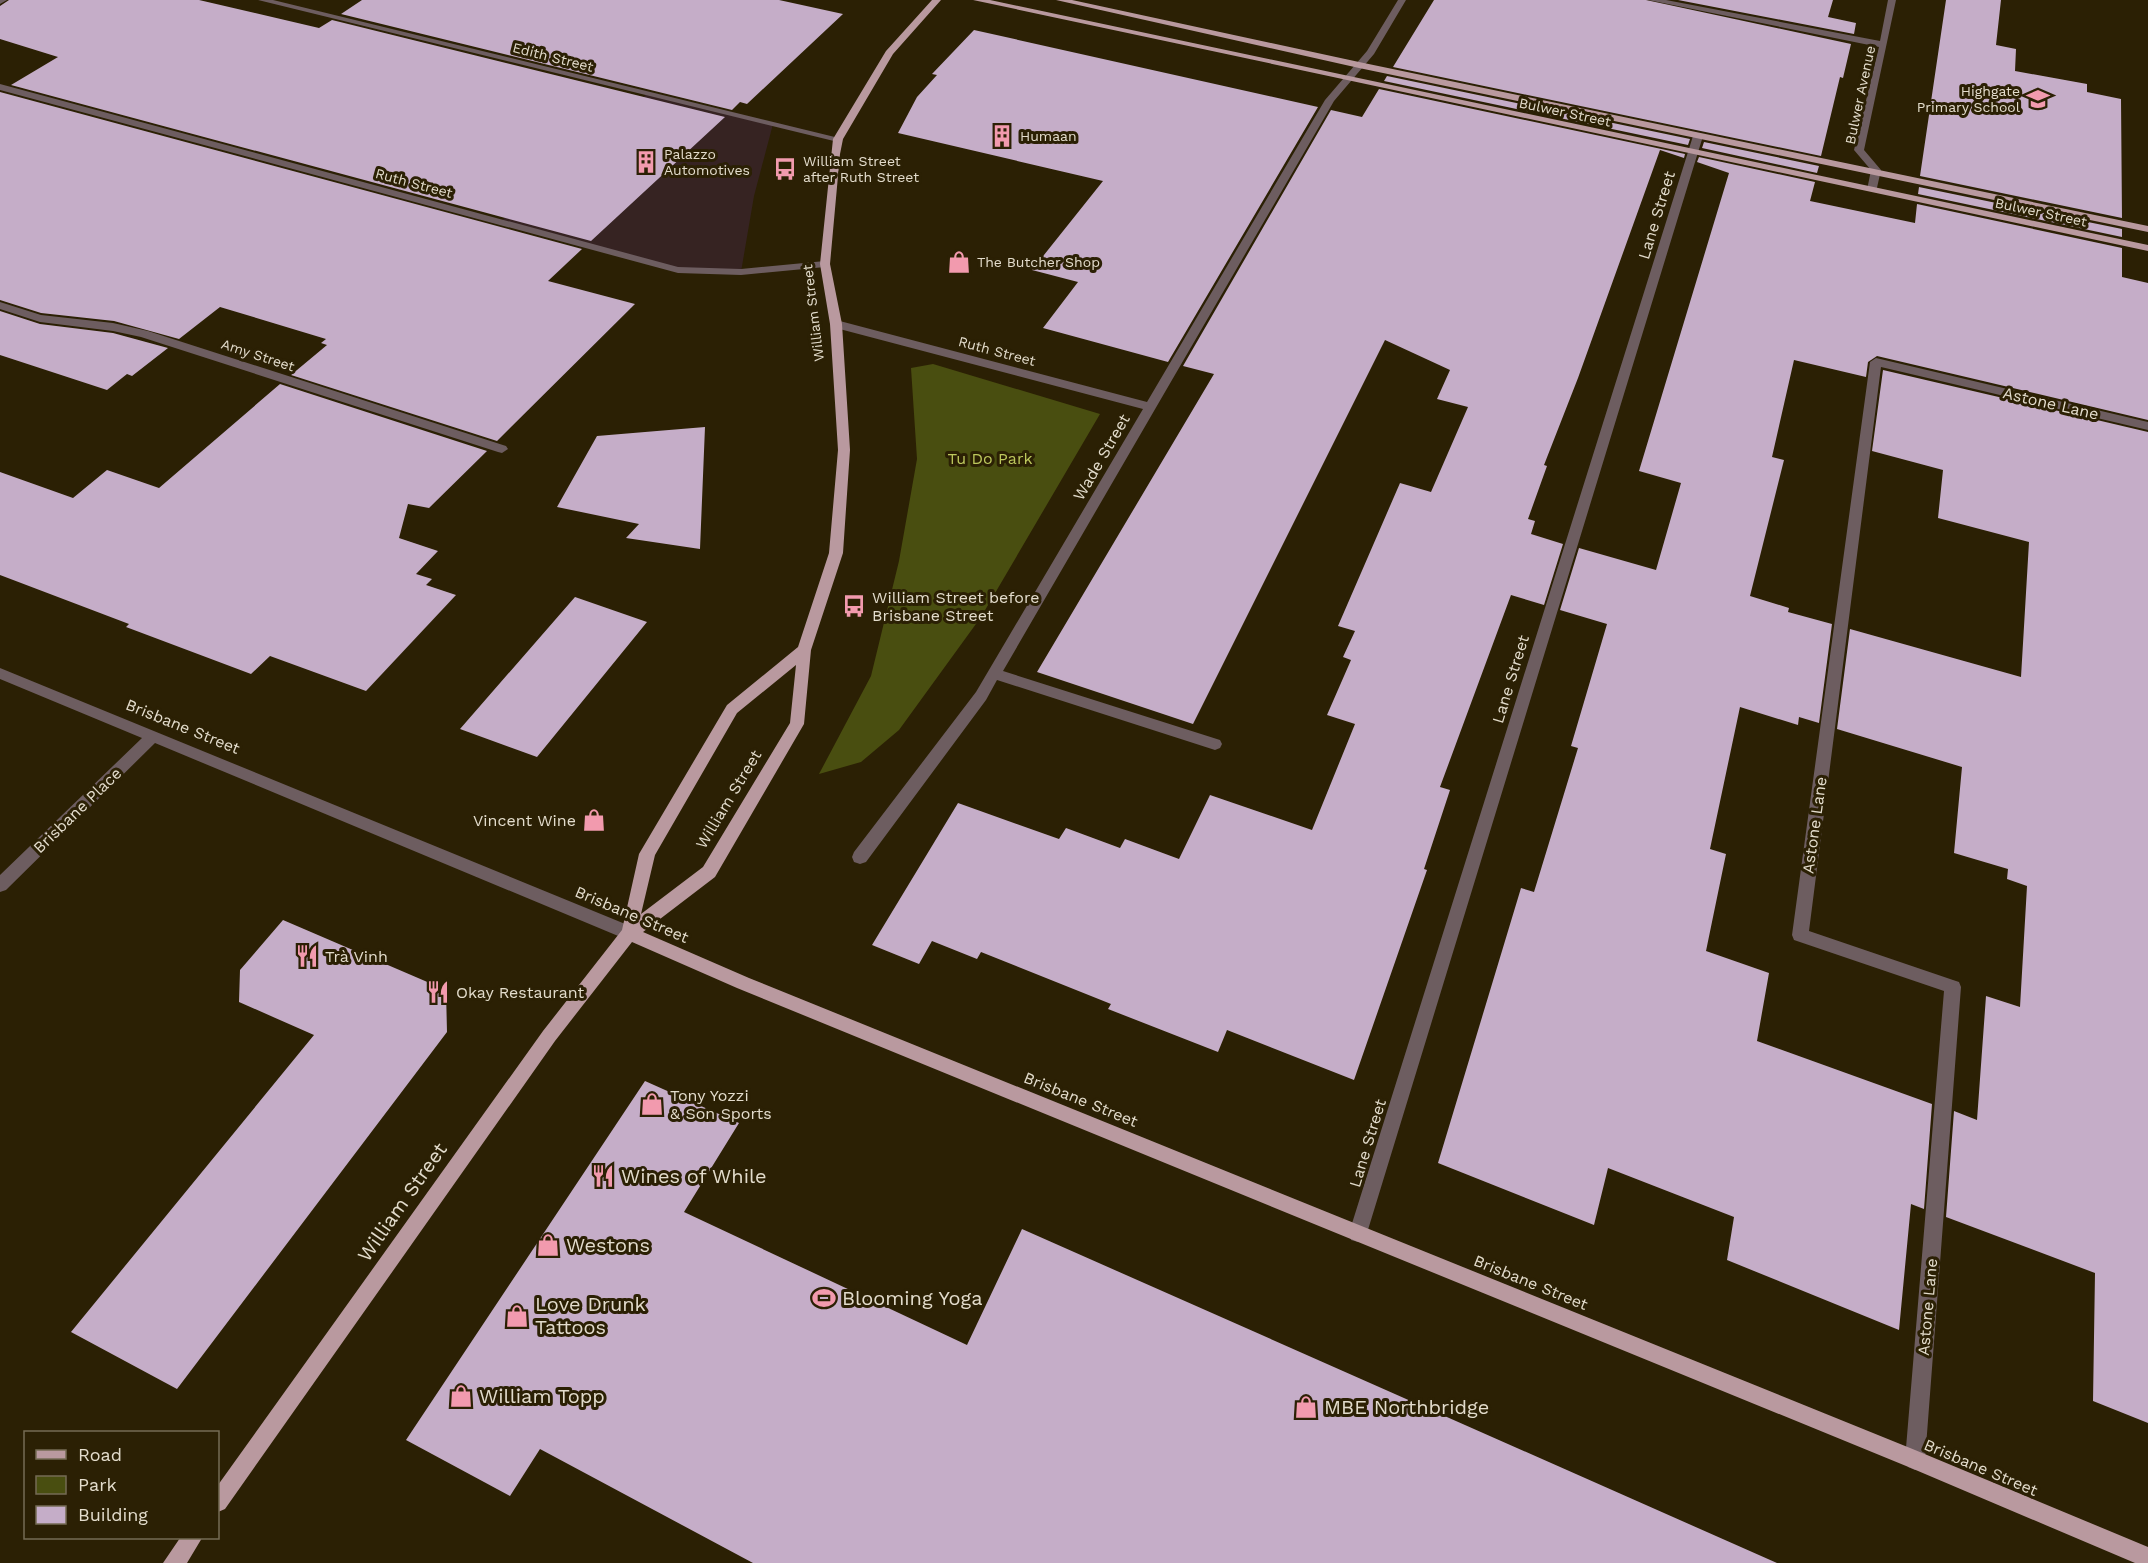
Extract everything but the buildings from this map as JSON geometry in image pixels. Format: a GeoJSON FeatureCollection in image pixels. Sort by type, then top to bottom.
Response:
{"type":"FeatureCollection","features":[{"type":"Feature","properties":{"kind":"main road","name":"William Street"},"geometry":{"type":"LineString","coordinates":[[219,1501],[542,1046],[629,933],[709,872],[797,724],[804,650],[836,552],[844,450],[836,324],[825,264],[831,177],[838,139],[889,53],[937,0]]}},
{"type":"Feature","properties":{"kind":"main road","name":"Bulwer Street"},"geometry":{"type":"LineString","coordinates":[[977,0],[2148,248]]}},
{"type":"Feature","properties":{"kind":"main road","name":"Bulwer Street"},"geometry":{"type":"LineString","coordinates":[[1060,0],[1359,65],[2148,229]]}},
{"type":"Feature","properties":{"kind":"main road","name":"William Street"},"geometry":{"type":"LineString","coordinates":[[629,933],[646,854],[732,709],[804,650]]}},
{"type":"Feature","properties":{"kind":"main road","name":"Brisbane Street"},"geometry":{"type":"LineString","coordinates":[[629,933],[743,983],[1915,1460],[2148,1558]]}},
{"type":"Feature","properties":{"kind":"main road"},"geometry":{"type":"LineString","coordinates":[[174,1563],[191,1539]]}},
{"type":"Feature","properties":{"kind":"street","name":"Edith Street"},"geometry":{"type":"LineString","coordinates":[[262,0],[838,139]]}},
{"type":"Feature","properties":{"kind":"street","name":"Wade Street"},"geometry":{"type":"LineString","coordinates":[[860,857],[981,696],[1330,100],[1371,52],[1402,0]]}},
{"type":"Feature","properties":{"kind":"street"},"geometry":{"type":"LineString","coordinates":[[1652,0],[1884,45]]}},
{"type":"Feature","properties":{"kind":"street","name":"Bulwer Avenue"},"geometry":{"type":"LineString","coordinates":[[1875,173],[1876,170],[1859,150],[1884,45],[1892,0]]}},
{"type":"Feature","properties":{"kind":"street","name":"Ruth Street"},"geometry":{"type":"LineString","coordinates":[[0,87],[678,270],[741,272],[825,264]]}},
{"type":"Feature","properties":{"kind":"street","name":"Lane Street"},"geometry":{"type":"LineString","coordinates":[[1358,1233],[1698,136]]}},
{"type":"Feature","properties":{"kind":"street"},"geometry":{"type":"LineString","coordinates":[[1872,190],[1875,173]]}},
{"type":"Feature","properties":{"kind":"street","name":"Amy Street"},"geometry":{"type":"LineString","coordinates":[[0,305],[40,318],[113,327],[144,334],[502,449]]}},
{"type":"Feature","properties":{"kind":"street","name":"Ruth Street"},"geometry":{"type":"LineString","coordinates":[[836,324],[1150,407]]}},
{"type":"Feature","properties":{"kind":"street","name":"Astone Lane"},"geometry":{"type":"LineString","coordinates":[[1915,1460],[1953,987],[1800,935],[1876,362],[2148,426]]}},
{"type":"Feature","properties":{"kind":"street","name":"Brisbane Street"},"geometry":{"type":"LineString","coordinates":[[0,673],[629,933]]}},
{"type":"Feature","properties":{"kind":"street"},"geometry":{"type":"LineString","coordinates":[[994,674],[1215,744]]}},
{"type":"Feature","properties":{"kind":"street","name":"Brisbane Place"},"geometry":{"type":"LineString","coordinates":[[0,885],[154,735]]}},
{"type":"Feature","properties":{"kind":"shaded area"},"geometry":{"type":"Polygon","coordinates":[[[648,93],[773,124],[754,196],[741,272],[678,270],[500,222],[648,93]]]}},
{"type":"Feature","properties":{"kind":"green space","name":"Tu Do Park"},"geometry":{"type":"Polygon","coordinates":[[[933,364],[1100,414],[981,617],[899,730],[861,762],[819,774],[871,676],[899,561],[917,459],[911,368],[933,364]]]}},
{"type":"Feature","properties":{"kind":"place","name":"Highgate Primary School"},"geometry":{"type":"Point","coordinates":[2038,99]}},
{"type":"Feature","properties":{"kind":"place","name":"Humaan"},"geometry":{"type":"Point","coordinates":[1002,136]}},
{"type":"Feature","properties":{"kind":"place","name":"Palazzo Automotives"},"geometry":{"type":"Point","coordinates":[646,162]}},
{"type":"Feature","properties":{"kind":"place","name":"William Street after Ruth Street"},"geometry":{"type":"Point","coordinates":[785,169]}},
{"type":"Feature","properties":{"kind":"place","name":"The Butcher Shop"},"geometry":{"type":"Point","coordinates":[959,262]}},
{"type":"Feature","properties":{"kind":"place","name":"William Street before Brisbane Street"},"geometry":{"type":"Point","coordinates":[854,606]}},
{"type":"Feature","properties":{"kind":"place","name":"Vincent Wine"},"geometry":{"type":"Point","coordinates":[594,820]}},
{"type":"Feature","properties":{"kind":"place","name":"Trà Vinh"},"geometry":{"type":"Point","coordinates":[307,956]}},
{"type":"Feature","properties":{"kind":"place","name":"Okay Restaurant"},"geometry":{"type":"Point","coordinates":[438,992]}},
{"type":"Feature","properties":{"kind":"place","name":"Tony Yozzi & Son Sports"},"geometry":{"type":"Point","coordinates":[652,1104]}},
{"type":"Feature","properties":{"kind":"place","name":"Wines of While"},"geometry":{"type":"Point","coordinates":[603,1176]}},
{"type":"Feature","properties":{"kind":"place","name":"Westons"},"geometry":{"type":"Point","coordinates":[548,1245]}},
{"type":"Feature","properties":{"kind":"place","name":"Blooming Yoga"},"geometry":{"type":"Point","coordinates":[824,1298]}},
{"type":"Feature","properties":{"kind":"place","name":"Love Drunk Tattoos"},"geometry":{"type":"Point","coordinates":[517,1316]}},
{"type":"Feature","properties":{"kind":"place","name":"William Topp"},"geometry":{"type":"Point","coordinates":[461,1396]}},
{"type":"Feature","properties":{"kind":"place","name":"MBE Northbridge"},"geometry":{"type":"Point","coordinates":[1306,1407]}}]}
